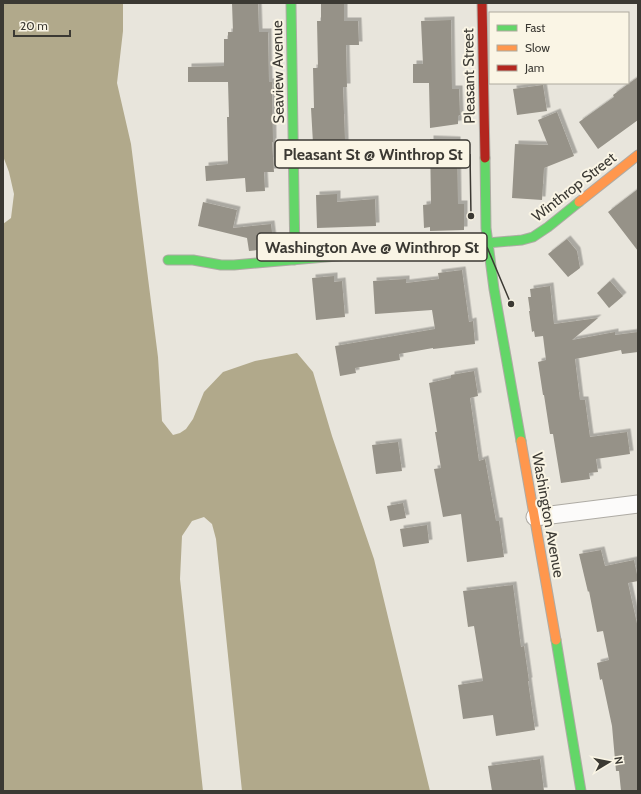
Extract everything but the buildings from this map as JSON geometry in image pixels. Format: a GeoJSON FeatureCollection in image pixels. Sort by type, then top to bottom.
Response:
{"type":"FeatureCollection","features":[{"type":"Feature","properties":{"kind":"main road","name":"Seaview Avenue"},"geometry":{"type":"LineString","coordinates":[[291,3],[295,260]]}},
{"type":"Feature","properties":{"kind":"main road","name":"Pleasant Street"},"geometry":{"type":"LineString","coordinates":[[482,3],[486,228],[488,244]]}},
{"type":"Feature","properties":{"kind":"main road","name":"Winthrop Street"},"geometry":{"type":"LineString","coordinates":[[168,260],[197,260],[225,265],[522,240],[538,234],[548,227],[638,155]]}},
{"type":"Feature","properties":{"kind":"main road","name":"Washington Avenue"},"geometry":{"type":"LineString","coordinates":[[488,244],[495,296],[563,678],[581,791]]}},
{"type":"Feature","properties":{"kind":"street"},"geometry":{"type":"LineString","coordinates":[[535,517],[638,504]]}},
{"type":"Feature","properties":{"kind":"shaded area"},"geometry":{"type":"Polygon","coordinates":[[[3,3],[123,3],[123,31],[117,83],[131,144],[158,357],[162,421],[173,435],[180,433],[186,429],[193,419],[204,392],[223,372],[255,361],[297,353],[313,372],[332,436],[374,559],[430,791],[242,791],[216,539],[212,524],[204,517],[192,521],[182,536],[180,579],[203,791],[3,791],[3,224],[11,218],[14,194],[9,172],[3,156],[3,3]]]}},
{"type":"Feature","properties":{"kind":"traffic: fast"},"geometry":{"type":"LineString","coordinates":[[291,3],[295,260]]}},
{"type":"Feature","properties":{"kind":"traffic: fast"},"geometry":{"type":"LineString","coordinates":[[485,158],[486,228],[494,289],[521,441]]}},
{"type":"Feature","properties":{"kind":"traffic: fast"},"geometry":{"type":"LineString","coordinates":[[168,260],[193,260],[221,265],[234,265],[522,240],[533,237],[579,202]]}},
{"type":"Feature","properties":{"kind":"traffic: fast"},"geometry":{"type":"LineString","coordinates":[[556,640],[581,791]]}},
{"type":"Feature","properties":{"kind":"traffic: slow"},"geometry":{"type":"LineString","coordinates":[[579,202],[638,155]]}},
{"type":"Feature","properties":{"kind":"traffic: slow"},"geometry":{"type":"LineString","coordinates":[[521,441],[556,640]]}},
{"type":"Feature","properties":{"kind":"traffic: jam"},"geometry":{"type":"LineString","coordinates":[[482,3],[485,158]]}},
{"type":"Feature","properties":{"kind":"place","name":"Pleasant St @ Winthrop St"},"geometry":{"type":"Point","coordinates":[471,216]}},
{"type":"Feature","properties":{"kind":"place","name":"Washington Ave @ Winthrop St"},"geometry":{"type":"Point","coordinates":[511,304]}}]}
